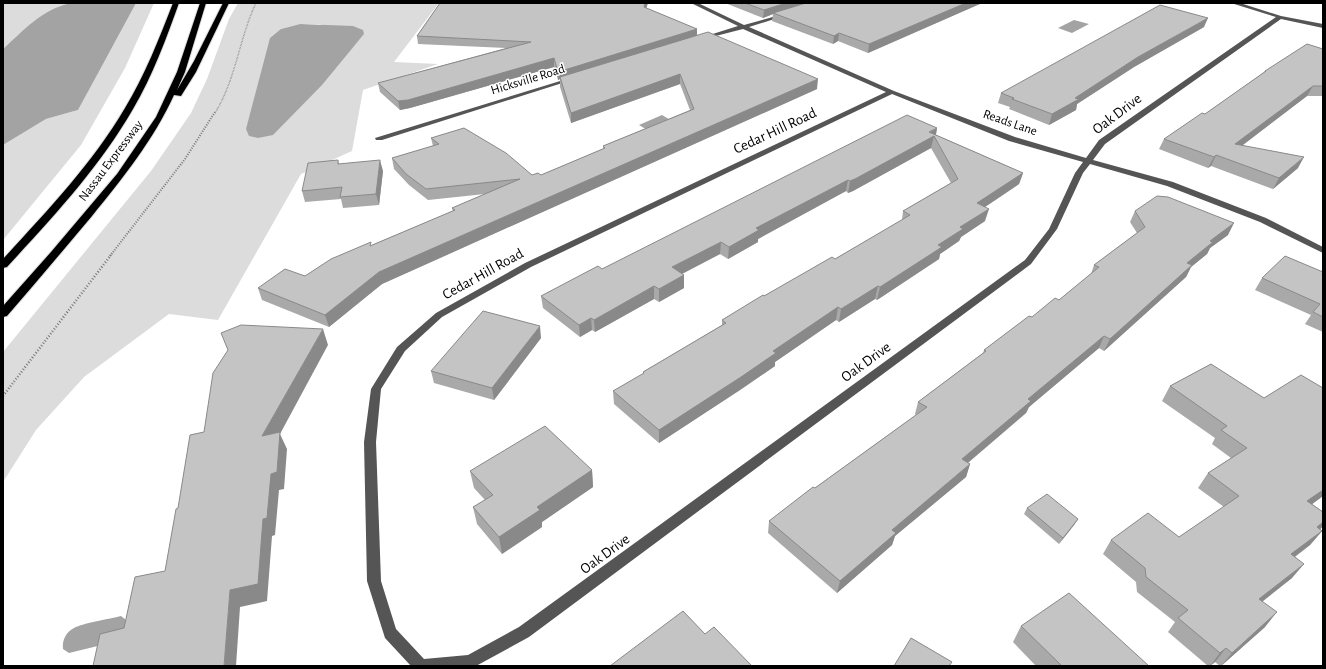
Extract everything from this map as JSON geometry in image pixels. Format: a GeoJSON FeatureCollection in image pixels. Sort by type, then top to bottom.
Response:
{"type":"FeatureCollection","features":[{"type":"Feature","properties":{"kind":"highway","name":"Nassau Expressway"},"geometry":{"type":"LineString","coordinates":[[5,262],[90,168],[129,109],[153,62],[176,3]]}},
{"type":"Feature","properties":{"kind":"highway","name":"Nassau Expressway"},"geometry":{"type":"LineString","coordinates":[[3,313],[55,254],[120,176],[160,117],[182,72],[203,3]]}},
{"type":"Feature","properties":{"kind":"highway"},"geometry":{"type":"LineString","coordinates":[[160,117],[184,85],[204,51],[218,17],[226,3]]}},
{"type":"Feature","properties":{"kind":"street","name":"Reads Lane"},"geometry":{"type":"LineString","coordinates":[[694,3],[742,26],[892,92],[1012,138],[1170,184],[1263,220],[1323,250]]}},
{"type":"Feature","properties":{"kind":"street"},"geometry":{"type":"LineString","coordinates":[[1234,3],[1280,17],[1323,26]]}},
{"type":"Feature","properties":{"kind":"street"},"geometry":{"type":"LineString","coordinates":[[698,40],[792,12]]}},
{"type":"Feature","properties":{"kind":"street","name":"Oak Drive"},"geometry":{"type":"LineString","coordinates":[[419,665],[470,662],[524,632],[1028,262],[1053,229],[1074,182],[1102,142],[1280,17]]}},
{"type":"Feature","properties":{"kind":"street","name":"Hicksville Road"},"geometry":{"type":"LineString","coordinates":[[379,138],[576,77]]}},
{"type":"Feature","properties":{"kind":"street","name":"Cedar Hill Road"},"geometry":{"type":"LineString","coordinates":[[419,665],[390,633],[374,581],[370,442],[372,419],[376,389],[401,350],[439,315],[528,265],[892,92]]}},
{"type":"Feature","properties":{"kind":"path"},"geometry":{"type":"LineString","coordinates":[[3,396],[55,326],[171,179],[198,140],[219,106],[230,81],[240,52],[249,16],[256,3]]}},
{"type":"Feature","properties":{"kind":"shaded area"},"geometry":{"type":"Polygon","coordinates":[[[3,3],[71,3],[42,15],[3,49],[3,3]]]}},
{"type":"Feature","properties":{"kind":"shaded area"},"geometry":{"type":"Polygon","coordinates":[[[71,3],[136,3],[78,110],[46,119],[3,145],[3,49],[42,15],[71,3]]]}},
{"type":"Feature","properties":{"kind":"shaded area"},"geometry":{"type":"Polygon","coordinates":[[[134,3],[154,3],[125,68],[81,145],[3,240],[3,145],[46,119],[78,110],[134,3]]]}},
{"type":"Feature","properties":{"kind":"shaded area"},"geometry":{"type":"Polygon","coordinates":[[[238,3],[439,3],[394,62],[438,64],[363,90],[352,151],[301,174],[218,320],[169,314],[84,377],[36,430],[3,482],[3,352],[151,171],[191,113],[207,79],[229,19],[238,3]],[[300,24],[281,29],[314,92],[364,34],[319,24],[300,24]]]}},
{"type":"Feature","properties":{"kind":"shaded area"},"geometry":{"type":"Polygon","coordinates":[[[1074,20],[1089,24],[1072,33],[1058,28],[1074,20]]]}},
{"type":"Feature","properties":{"kind":"shaded area"},"geometry":{"type":"Polygon","coordinates":[[[300,24],[353,26],[363,30],[364,34],[322,85],[273,135],[258,138],[249,136],[246,129],[270,38],[281,29],[300,24]]]}},
{"type":"Feature","properties":{"kind":"shaded area"},"geometry":{"type":"Polygon","coordinates":[[[662,115],[672,121],[649,131],[639,125],[662,115]]]}},
{"type":"Feature","properties":{"kind":"shaded area"},"geometry":{"type":"Polygon","coordinates":[[[121,616],[126,620],[127,626],[114,642],[69,653],[63,649],[65,637],[74,628],[121,616]]]}},
{"type":"Feature","properties":{"kind":"building"},"geometry":{"type":"Polygon","coordinates":[[[440,3],[645,3],[644,7],[697,29],[558,72],[554,58],[408,100],[398,101],[378,83],[531,42],[417,36],[440,3]]]}},
{"type":"Feature","properties":{"kind":"building"},"geometry":{"type":"Polygon","coordinates":[[[745,3],[786,3],[764,10],[745,3]]]}},
{"type":"Feature","properties":{"kind":"building"},"geometry":{"type":"Polygon","coordinates":[[[806,3],[966,3],[869,44],[839,33],[834,36],[773,13],[806,3]]]}},
{"type":"Feature","properties":{"kind":"building"},"geometry":{"type":"Polygon","coordinates":[[[1160,5],[1208,18],[1138,57],[1075,98],[1079,99],[1052,114],[1012,99],[1014,98],[1001,93],[1160,5]]]}},
{"type":"Feature","properties":{"kind":"building"},"geometry":{"type":"Polygon","coordinates":[[[708,32],[818,79],[379,272],[325,315],[258,288],[285,269],[305,276],[331,259],[371,242],[370,246],[455,210],[452,208],[520,179],[426,189],[406,174],[392,158],[439,144],[431,138],[464,128],[506,153],[532,175],[538,173],[541,175],[605,148],[603,146],[694,109],[680,74],[571,113],[560,77],[708,32]]]}},
{"type":"Feature","properties":{"kind":"building"},"geometry":{"type":"Polygon","coordinates":[[[1307,44],[1323,49],[1323,86],[1313,86],[1235,144],[1304,157],[1279,178],[1216,155],[1214,157],[1164,139],[1202,113],[1205,114],[1265,71],[1307,44]]]}},
{"type":"Feature","properties":{"kind":"building"},"geometry":{"type":"Polygon","coordinates":[[[907,115],[937,128],[929,132],[1023,173],[977,203],[989,209],[960,227],[963,229],[938,245],[942,247],[880,287],[878,286],[841,309],[838,307],[773,351],[776,353],[659,430],[613,391],[726,323],[722,320],[763,295],[764,296],[832,257],[835,259],[910,215],[903,211],[958,179],[934,136],[855,179],[850,181],[848,180],[756,228],[759,230],[729,247],[721,242],[672,267],[684,275],[659,289],[654,286],[594,320],[591,318],[579,325],[541,296],[598,266],[602,269],[907,115]]]}},
{"type":"Feature","properties":{"kind":"building"},"geometry":{"type":"Polygon","coordinates":[[[338,160],[338,164],[380,160],[376,194],[340,197],[342,187],[302,191],[308,163],[338,160]]]}},
{"type":"Feature","properties":{"kind":"building"},"geometry":{"type":"Polygon","coordinates":[[[1157,196],[1168,197],[1234,223],[1210,241],[1213,242],[1187,263],[1192,265],[1110,339],[1104,336],[1028,399],[1031,401],[962,459],[970,464],[892,530],[896,533],[840,581],[769,521],[813,487],[815,488],[927,407],[918,402],[986,351],[984,350],[1029,316],[1032,317],[1055,298],[1059,300],[1099,267],[1094,265],[1145,227],[1135,211],[1157,196]]]}},
{"type":"Feature","properties":{"kind":"building"},"geometry":{"type":"Polygon","coordinates":[[[1285,256],[1323,272],[1323,317],[1313,312],[1320,304],[1262,278],[1285,256]]]}},
{"type":"Feature","properties":{"kind":"building"},"geometry":{"type":"Polygon","coordinates":[[[483,311],[540,326],[492,388],[431,371],[483,311]]]}},
{"type":"Feature","properties":{"kind":"building"},"geometry":{"type":"Polygon","coordinates":[[[241,325],[323,329],[262,436],[280,432],[277,472],[271,474],[267,518],[263,519],[258,584],[230,590],[224,666],[93,666],[100,634],[124,628],[135,577],[165,571],[176,509],[178,508],[190,435],[204,432],[213,373],[228,350],[221,333],[241,325]]]}},
{"type":"Feature","properties":{"kind":"building"},"geometry":{"type":"Polygon","coordinates":[[[1211,364],[1264,398],[1301,375],[1323,388],[1323,490],[1307,501],[1323,512],[1323,522],[1317,527],[1322,531],[1291,554],[1304,564],[1259,599],[1277,612],[1232,653],[1226,648],[1220,653],[1178,618],[1188,610],[1146,577],[1145,568],[1111,540],[1148,513],[1179,537],[1239,496],[1208,473],[1247,448],[1221,430],[1227,426],[1170,386],[1211,364]]]}},
{"type":"Feature","properties":{"kind":"building"},"geometry":{"type":"Polygon","coordinates":[[[545,426],[592,470],[537,507],[540,510],[499,537],[473,507],[493,495],[470,471],[545,426]]]}},
{"type":"Feature","properties":{"kind":"building"},"geometry":{"type":"Polygon","coordinates":[[[1047,494],[1078,519],[1063,538],[1027,508],[1047,494]]]}},
{"type":"Feature","properties":{"kind":"building"},"geometry":{"type":"Polygon","coordinates":[[[1069,593],[1149,666],[1062,666],[1021,626],[1069,593]]]}},
{"type":"Feature","properties":{"kind":"building"},"geometry":{"type":"Polygon","coordinates":[[[683,611],[705,634],[714,627],[752,666],[610,666],[683,611]]]}},
{"type":"Feature","properties":{"kind":"building"},"geometry":{"type":"Polygon","coordinates":[[[911,638],[952,662],[949,666],[894,666],[911,638]]]}}]}
